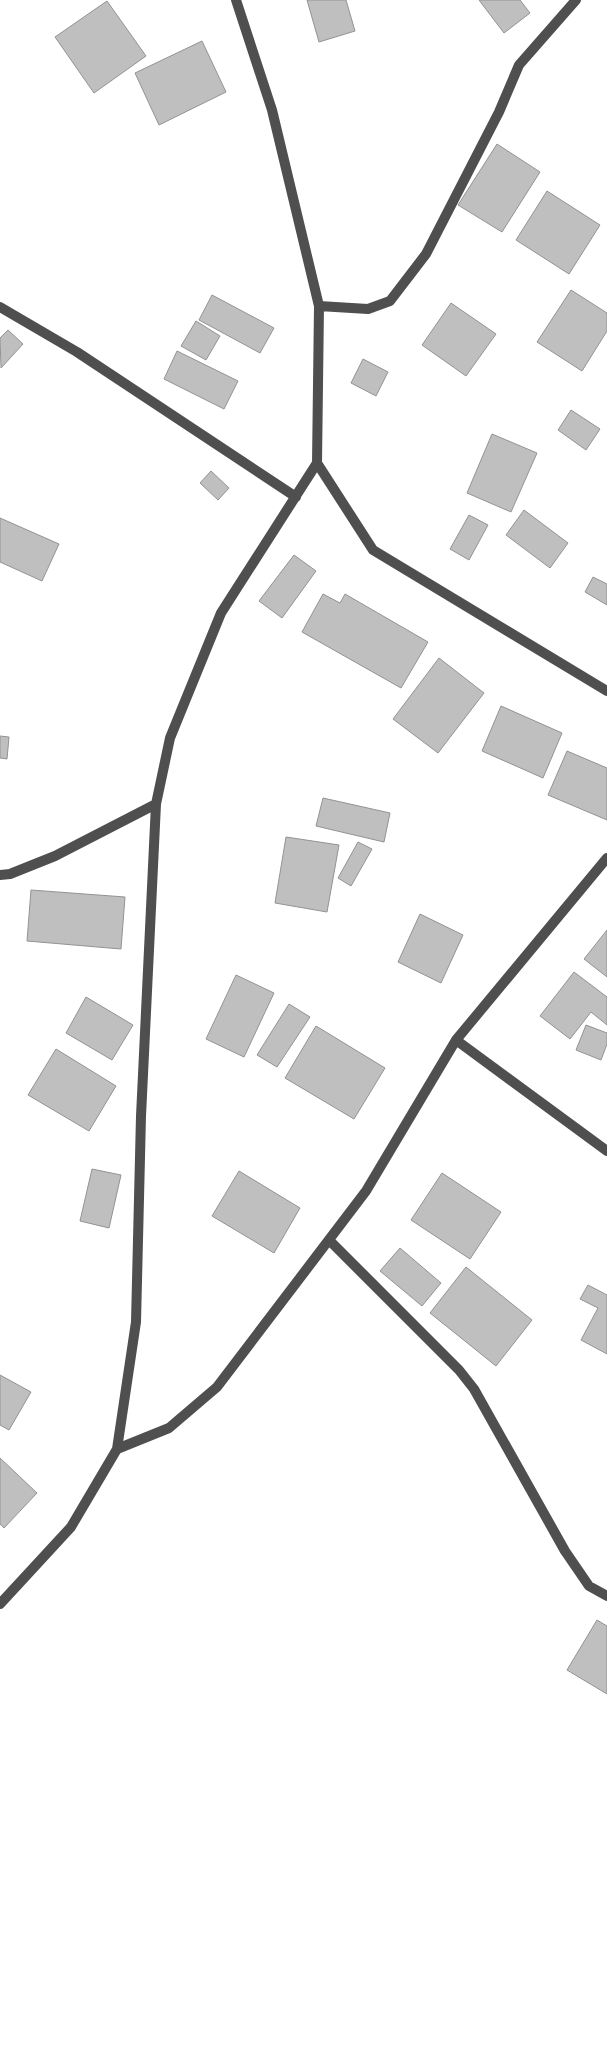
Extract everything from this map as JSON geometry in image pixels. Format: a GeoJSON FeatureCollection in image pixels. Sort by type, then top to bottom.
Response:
{"type":"FeatureCollection","features":[{"type":"Feature","properties":{"kind":"street"},"geometry":{"type":"LineString","coordinates":[[0,1604],[70,1527],[117,1449],[136,1322],[141,1116],[156,804],[170,738],[221,613],[317,463],[319,306],[272,110],[236,0]]}},
{"type":"Feature","properties":{"kind":"street"},"geometry":{"type":"LineString","coordinates":[[319,306],[368,309],[390,301],[426,254],[499,112],[519,65],[576,0]]}},
{"type":"Feature","properties":{"kind":"street"},"geometry":{"type":"LineString","coordinates":[[0,307],[77,352],[296,497]]}},
{"type":"Feature","properties":{"kind":"street"},"geometry":{"type":"LineString","coordinates":[[317,463],[373,550],[607,690]]}},
{"type":"Feature","properties":{"kind":"street"},"geometry":{"type":"LineString","coordinates":[[0,875],[10,874],[55,856],[156,804]]}},
{"type":"Feature","properties":{"kind":"street"},"geometry":{"type":"LineString","coordinates":[[117,1449],[169,1428],[217,1387],[366,1190],[456,1040],[607,858]]}},
{"type":"Feature","properties":{"kind":"street"},"geometry":{"type":"LineString","coordinates":[[456,1040],[607,1151]]}},
{"type":"Feature","properties":{"kind":"street"},"geometry":{"type":"LineString","coordinates":[[329,1240],[464,1376],[474,1389],[565,1551],[589,1586],[607,1596]]}},
{"type":"Feature","properties":{"kind":"building"},"geometry":{"type":"Polygon","coordinates":[[[307,0],[346,0],[355,31],[319,42],[307,0]]]}},
{"type":"Feature","properties":{"kind":"building"},"geometry":{"type":"Polygon","coordinates":[[[479,0],[520,0],[530,13],[504,33],[479,0]]]}},
{"type":"Feature","properties":{"kind":"building"},"geometry":{"type":"Polygon","coordinates":[[[107,1],[146,56],[94,93],[55,37],[107,1]]]}},
{"type":"Feature","properties":{"kind":"building"},"geometry":{"type":"Polygon","coordinates":[[[202,41],[226,92],[159,125],[135,73],[202,41]]]}},
{"type":"Feature","properties":{"kind":"building"},"geometry":{"type":"Polygon","coordinates":[[[497,144],[540,172],[502,232],[458,205],[497,144]]]}},
{"type":"Feature","properties":{"kind":"building"},"geometry":{"type":"Polygon","coordinates":[[[547,191],[600,225],[569,274],[516,240],[547,191]]]}},
{"type":"Feature","properties":{"kind":"building"},"geometry":{"type":"Polygon","coordinates":[[[571,290],[607,313],[607,331],[582,371],[537,342],[571,290]]]}},
{"type":"Feature","properties":{"kind":"building"},"geometry":{"type":"Polygon","coordinates":[[[212,295],[274,328],[260,353],[199,320],[212,295]]]}},
{"type":"Feature","properties":{"kind":"building"},"geometry":{"type":"Polygon","coordinates":[[[451,303],[496,334],[466,376],[422,345],[451,303]]]}},
{"type":"Feature","properties":{"kind":"building"},"geometry":{"type":"Polygon","coordinates":[[[196,321],[220,336],[206,360],[181,346],[196,321]]]}},
{"type":"Feature","properties":{"kind":"building"},"geometry":{"type":"Polygon","coordinates":[[[8,330],[23,344],[1,368],[0,338],[8,330]]]}},
{"type":"Feature","properties":{"kind":"building"},"geometry":{"type":"Polygon","coordinates":[[[177,351],[238,381],[224,409],[164,379],[177,351]]]}},
{"type":"Feature","properties":{"kind":"building"},"geometry":{"type":"Polygon","coordinates":[[[363,359],[388,372],[376,396],[351,383],[363,359]]]}},
{"type":"Feature","properties":{"kind":"building"},"geometry":{"type":"Polygon","coordinates":[[[571,410],[600,429],[586,450],[558,430],[571,410]]]}},
{"type":"Feature","properties":{"kind":"building"},"geometry":{"type":"Polygon","coordinates":[[[492,434],[537,453],[511,512],[467,493],[492,434]]]}},
{"type":"Feature","properties":{"kind":"building"},"geometry":{"type":"Polygon","coordinates":[[[211,471],[229,488],[218,500],[200,483],[211,471]]]}},
{"type":"Feature","properties":{"kind":"building"},"geometry":{"type":"Polygon","coordinates":[[[524,510],[568,543],[550,568],[506,535],[524,510]]]}},
{"type":"Feature","properties":{"kind":"building"},"geometry":{"type":"Polygon","coordinates":[[[469,515],[488,525],[469,560],[450,549],[469,515]]]}},
{"type":"Feature","properties":{"kind":"building"},"geometry":{"type":"Polygon","coordinates":[[[0,518],[59,544],[42,581],[0,562],[0,518]]]}},
{"type":"Feature","properties":{"kind":"building"},"geometry":{"type":"Polygon","coordinates":[[[294,555],[316,571],[282,618],[259,601],[294,555]]]}},
{"type":"Feature","properties":{"kind":"building"},"geometry":{"type":"Polygon","coordinates":[[[593,577],[607,584],[607,605],[585,592],[593,577]]]}},
{"type":"Feature","properties":{"kind":"building"},"geometry":{"type":"Polygon","coordinates":[[[323,594],[340,603],[345,594],[428,642],[401,688],[302,632],[323,594]]]}},
{"type":"Feature","properties":{"kind":"building"},"geometry":{"type":"Polygon","coordinates":[[[439,658],[484,693],[438,753],[393,719],[439,658]]]}},
{"type":"Feature","properties":{"kind":"building"},"geometry":{"type":"Polygon","coordinates":[[[501,706],[562,733],[543,778],[482,751],[501,706]]]}},
{"type":"Feature","properties":{"kind":"building"},"geometry":{"type":"Polygon","coordinates":[[[0,736],[9,737],[7,759],[0,758],[0,736]]]}},
{"type":"Feature","properties":{"kind":"building"},"geometry":{"type":"Polygon","coordinates":[[[567,751],[607,768],[607,820],[548,795],[567,751]]]}},
{"type":"Feature","properties":{"kind":"building"},"geometry":{"type":"Polygon","coordinates":[[[323,798],[390,813],[384,842],[316,826],[323,798]]]}},
{"type":"Feature","properties":{"kind":"building"},"geometry":{"type":"Polygon","coordinates":[[[286,837],[339,845],[327,912],[275,903],[286,837]]]}},
{"type":"Feature","properties":{"kind":"building"},"geometry":{"type":"Polygon","coordinates":[[[358,842],[372,849],[351,886],[338,878],[358,842]]]}},
{"type":"Feature","properties":{"kind":"building"},"geometry":{"type":"Polygon","coordinates":[[[31,890],[125,897],[121,949],[27,941],[31,890]]]}},
{"type":"Feature","properties":{"kind":"building"},"geometry":{"type":"Polygon","coordinates":[[[420,914],[463,935],[441,983],[398,962],[420,914]]]}},
{"type":"Feature","properties":{"kind":"building"},"geometry":{"type":"Polygon","coordinates":[[[607,930],[607,977],[584,959],[607,930]]]}},
{"type":"Feature","properties":{"kind":"building"},"geometry":{"type":"Polygon","coordinates":[[[574,972],[607,997],[607,1025],[591,1012],[570,1039],[540,1016],[574,972]]]}},
{"type":"Feature","properties":{"kind":"building"},"geometry":{"type":"Polygon","coordinates":[[[236,975],[274,993],[244,1057],[206,1039],[236,975]]]}},
{"type":"Feature","properties":{"kind":"building"},"geometry":{"type":"Polygon","coordinates":[[[86,997],[133,1025],[112,1060],[66,1033],[86,997]]]}},
{"type":"Feature","properties":{"kind":"building"},"geometry":{"type":"Polygon","coordinates":[[[289,1004],[310,1017],[277,1067],[257,1055],[289,1004]]]}},
{"type":"Feature","properties":{"kind":"building"},"geometry":{"type":"Polygon","coordinates":[[[586,1025],[607,1033],[607,1044],[601,1060],[576,1050],[586,1025]]]}},
{"type":"Feature","properties":{"kind":"building"},"geometry":{"type":"Polygon","coordinates":[[[316,1026],[385,1068],[354,1119],[285,1078],[316,1026]]]}},
{"type":"Feature","properties":{"kind":"building"},"geometry":{"type":"Polygon","coordinates":[[[56,1049],[116,1086],[89,1131],[28,1095],[56,1049]]]}},
{"type":"Feature","properties":{"kind":"building"},"geometry":{"type":"Polygon","coordinates":[[[92,1169],[121,1175],[109,1228],[80,1221],[92,1169]]]}},
{"type":"Feature","properties":{"kind":"building"},"geometry":{"type":"Polygon","coordinates":[[[239,1171],[300,1208],[274,1253],[212,1216],[239,1171]]]}},
{"type":"Feature","properties":{"kind":"building"},"geometry":{"type":"Polygon","coordinates":[[[442,1173],[501,1212],[470,1259],[411,1220],[442,1173]]]}},
{"type":"Feature","properties":{"kind":"building"},"geometry":{"type":"Polygon","coordinates":[[[400,1248],[441,1283],[422,1306],[380,1271],[400,1248]]]}},
{"type":"Feature","properties":{"kind":"building"},"geometry":{"type":"Polygon","coordinates":[[[466,1267],[532,1320],[496,1366],[430,1313],[466,1267]]]}},
{"type":"Feature","properties":{"kind":"building"},"geometry":{"type":"Polygon","coordinates":[[[588,1285],[607,1295],[607,1354],[581,1340],[598,1308],[580,1299],[588,1285]]]}},
{"type":"Feature","properties":{"kind":"building"},"geometry":{"type":"Polygon","coordinates":[[[0,1375],[31,1392],[9,1430],[0,1425],[0,1375]]]}},
{"type":"Feature","properties":{"kind":"building"},"geometry":{"type":"Polygon","coordinates":[[[0,1458],[37,1493],[4,1528],[0,1524],[0,1458]]]}},
{"type":"Feature","properties":{"kind":"building"},"geometry":{"type":"Polygon","coordinates":[[[597,1620],[607,1626],[607,1694],[567,1670],[597,1620]]]}}]}
